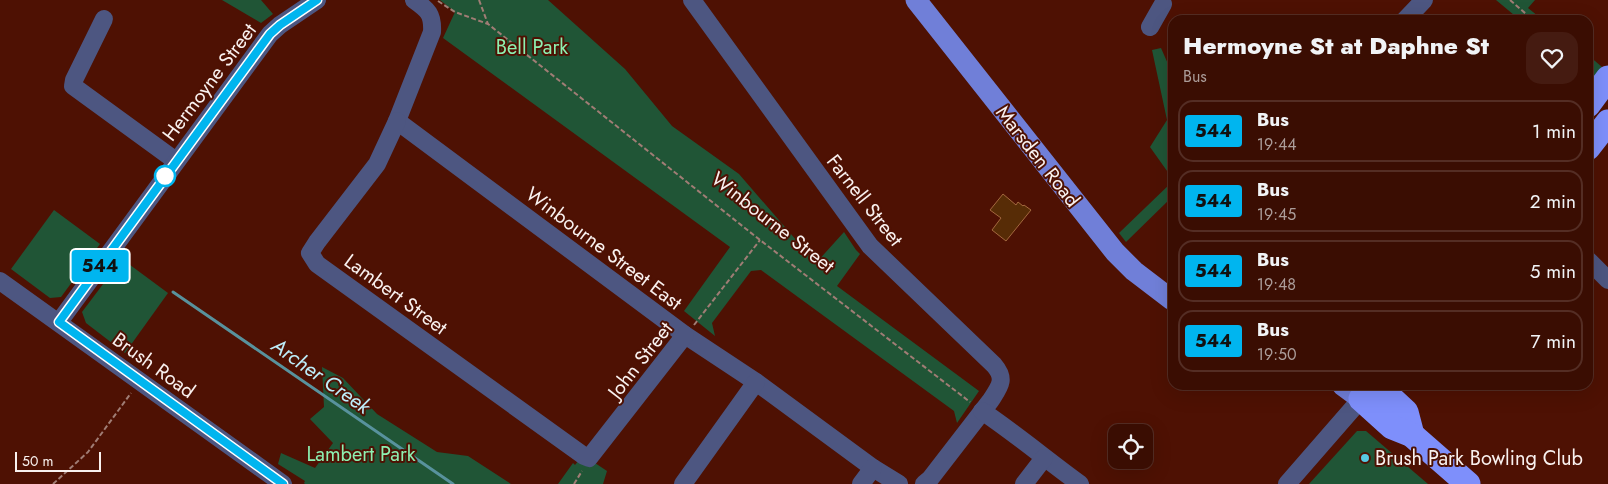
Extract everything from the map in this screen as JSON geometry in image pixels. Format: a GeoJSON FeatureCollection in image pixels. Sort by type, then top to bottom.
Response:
{"type":"FeatureCollection","features":[{"type":"Feature","properties":{"kind":"highway"},"geometry":{"type":"LineString","coordinates":[[1593,98],[1608,78]]}},
{"type":"Feature","properties":{"kind":"highway"},"geometry":{"type":"LineString","coordinates":[[1593,142],[1608,122]]}},
{"type":"Feature","properties":{"kind":"highway"},"geometry":{"type":"LineString","coordinates":[[1370,390],[1406,412],[1412,435],[1468,484]]}},
{"type":"Feature","properties":{"kind":"main road","name":"Marsden Road"},"geometry":{"type":"LineString","coordinates":[[916,0],[1115,252],[1142,278],[1168,297]]}},
{"type":"Feature","properties":{"kind":"street","name":"Hermoyne Street"},"geometry":{"type":"LineString","coordinates":[[59,322],[270,34],[317,0]]}},
{"type":"Feature","properties":{"kind":"street"},"geometry":{"type":"LineString","coordinates":[[397,121],[432,32],[432,16],[414,0]]}},
{"type":"Feature","properties":{"kind":"street","name":"Farnell Street"},"geometry":{"type":"LineString","coordinates":[[692,0],[870,246],[998,370],[1000,374],[1000,387],[982,411]]}},
{"type":"Feature","properties":{"kind":"street"},"geometry":{"type":"LineString","coordinates":[[1410,15],[1424,0]]}},
{"type":"Feature","properties":{"kind":"street"},"geometry":{"type":"LineString","coordinates":[[1150,27],[1163,1]]}},
{"type":"Feature","properties":{"kind":"street"},"geometry":{"type":"LineString","coordinates":[[104,19],[74,80],[73,86],[176,161]]}},
{"type":"Feature","properties":{"kind":"street","name":"Winbourne Street East"},"geometry":{"type":"LineString","coordinates":[[397,121],[685,335],[756,382],[873,468],[899,484]]}},
{"type":"Feature","properties":{"kind":"street","name":"Lambert Street"},"geometry":{"type":"LineString","coordinates":[[397,121],[377,164],[310,253],[317,264],[584,456],[590,458]]}},
{"type":"Feature","properties":{"kind":"street"},"geometry":{"type":"LineString","coordinates":[[1593,265],[1608,280]]}},
{"type":"Feature","properties":{"kind":"street","name":"Brush Road"},"geometry":{"type":"LineString","coordinates":[[0,281],[283,484]]}},
{"type":"Feature","properties":{"kind":"street","name":"John Street"},"geometry":{"type":"LineString","coordinates":[[590,458],[685,335]]}},
{"type":"Feature","properties":{"kind":"street"},"geometry":{"type":"LineString","coordinates":[[684,484],[756,382]]}},
{"type":"Feature","properties":{"kind":"street"},"geometry":{"type":"LineString","coordinates":[[1287,484],[1365,390]]}},
{"type":"Feature","properties":{"kind":"street"},"geometry":{"type":"LineString","coordinates":[[924,484],[930,479],[982,411],[1080,484]]}},
{"type":"Feature","properties":{"kind":"street"},"geometry":{"type":"LineString","coordinates":[[1024,484],[1044,458]]}},
{"type":"Feature","properties":{"kind":"street"},"geometry":{"type":"LineString","coordinates":[[861,484],[873,468]]}},
{"type":"Feature","properties":{"kind":"path","name":"Winbourne Street"},"geometry":{"type":"LineString","coordinates":[[438,0],[455,12],[488,24],[760,240],[982,411]]}},
{"type":"Feature","properties":{"kind":"path"},"geometry":{"type":"LineString","coordinates":[[478,0],[488,24]]}},
{"type":"Feature","properties":{"kind":"path"},"geometry":{"type":"LineString","coordinates":[[1510,0],[1527,15]]}},
{"type":"Feature","properties":{"kind":"path","name":"John Street"},"geometry":{"type":"LineString","coordinates":[[685,335],[760,240]]}},
{"type":"Feature","properties":{"kind":"path"},"geometry":{"type":"LineString","coordinates":[[53,484],[88,452],[140,381]]}},
{"type":"Feature","properties":{"kind":"green space"},"geometry":{"type":"Polygon","coordinates":[[[222,0],[261,0],[273,14],[261,23],[222,0]]]}},
{"type":"Feature","properties":{"kind":"green space","name":"Bell Park"},"geometry":{"type":"Polygon","coordinates":[[[440,0],[548,0],[625,69],[672,126],[739,174],[816,263],[844,232],[860,254],[837,286],[979,391],[957,423],[954,411],[761,270],[751,271],[712,323],[715,336],[684,311],[730,247],[443,38],[455,12],[440,0]]]}},
{"type":"Feature","properties":{"kind":"green space"},"geometry":{"type":"Polygon","coordinates":[[[1496,0],[1535,0],[1528,8],[1537,15],[1514,15],[1496,0]]]}},
{"type":"Feature","properties":{"kind":"green space"},"geometry":{"type":"Polygon","coordinates":[[[1161,48],[1168,64],[1168,172],[1150,147],[1167,120],[1152,50],[1161,48]]]}},
{"type":"Feature","properties":{"kind":"green space"},"geometry":{"type":"Polygon","coordinates":[[[1593,59],[1602,67],[1593,78],[1593,59]]]}},
{"type":"Feature","properties":{"kind":"green space"},"geometry":{"type":"Polygon","coordinates":[[[1168,186],[1168,201],[1126,242],[1119,233],[1168,186]]]}},
{"type":"Feature","properties":{"kind":"green space"},"geometry":{"type":"Polygon","coordinates":[[[54,210],[100,244],[61,297],[50,298],[11,269],[54,210]]]}},
{"type":"Feature","properties":{"kind":"green space"},"geometry":{"type":"Polygon","coordinates":[[[122,259],[168,293],[125,353],[86,323],[82,312],[122,259]]]}},
{"type":"Feature","properties":{"kind":"green space","name":"Lambert Park"},"geometry":{"type":"Polygon","coordinates":[[[322,367],[343,378],[377,414],[437,452],[468,456],[511,484],[305,484],[305,481],[278,464],[281,453],[315,468],[333,443],[310,419],[324,407],[322,367]]]}},
{"type":"Feature","properties":{"kind":"green space","name":"Brush Park Bowling Club"},"geometry":{"type":"Polygon","coordinates":[[[1357,431],[1366,431],[1428,484],[1309,484],[1357,431]]]}},
{"type":"Feature","properties":{"kind":"green space"},"geometry":{"type":"Polygon","coordinates":[[[583,455],[607,471],[603,484],[558,484],[573,463],[575,465],[583,455]]]}},
{"type":"Feature","properties":{"kind":"building"},"geometry":{"type":"Polygon","coordinates":[[[1003,194],[1016,205],[1018,202],[1031,210],[1006,241],[992,230],[1001,218],[990,210],[1003,194]]]}},
{"type":"Feature","properties":{"kind":"waterway","name":"Archer Creek"},"geometry":{"type":"LineString","coordinates":[[173,292],[453,484]]}},
{"type":"Feature","properties":{"kind":"bus line","name":"544"},"geometry":{"type":"LineString","coordinates":[[283,484],[59,322],[270,34],[317,0]]}},
{"type":"Feature","properties":{"kind":"place","name":"Brush Park Bowling Club"},"geometry":{"type":"Point","coordinates":[1365,458]}}]}
